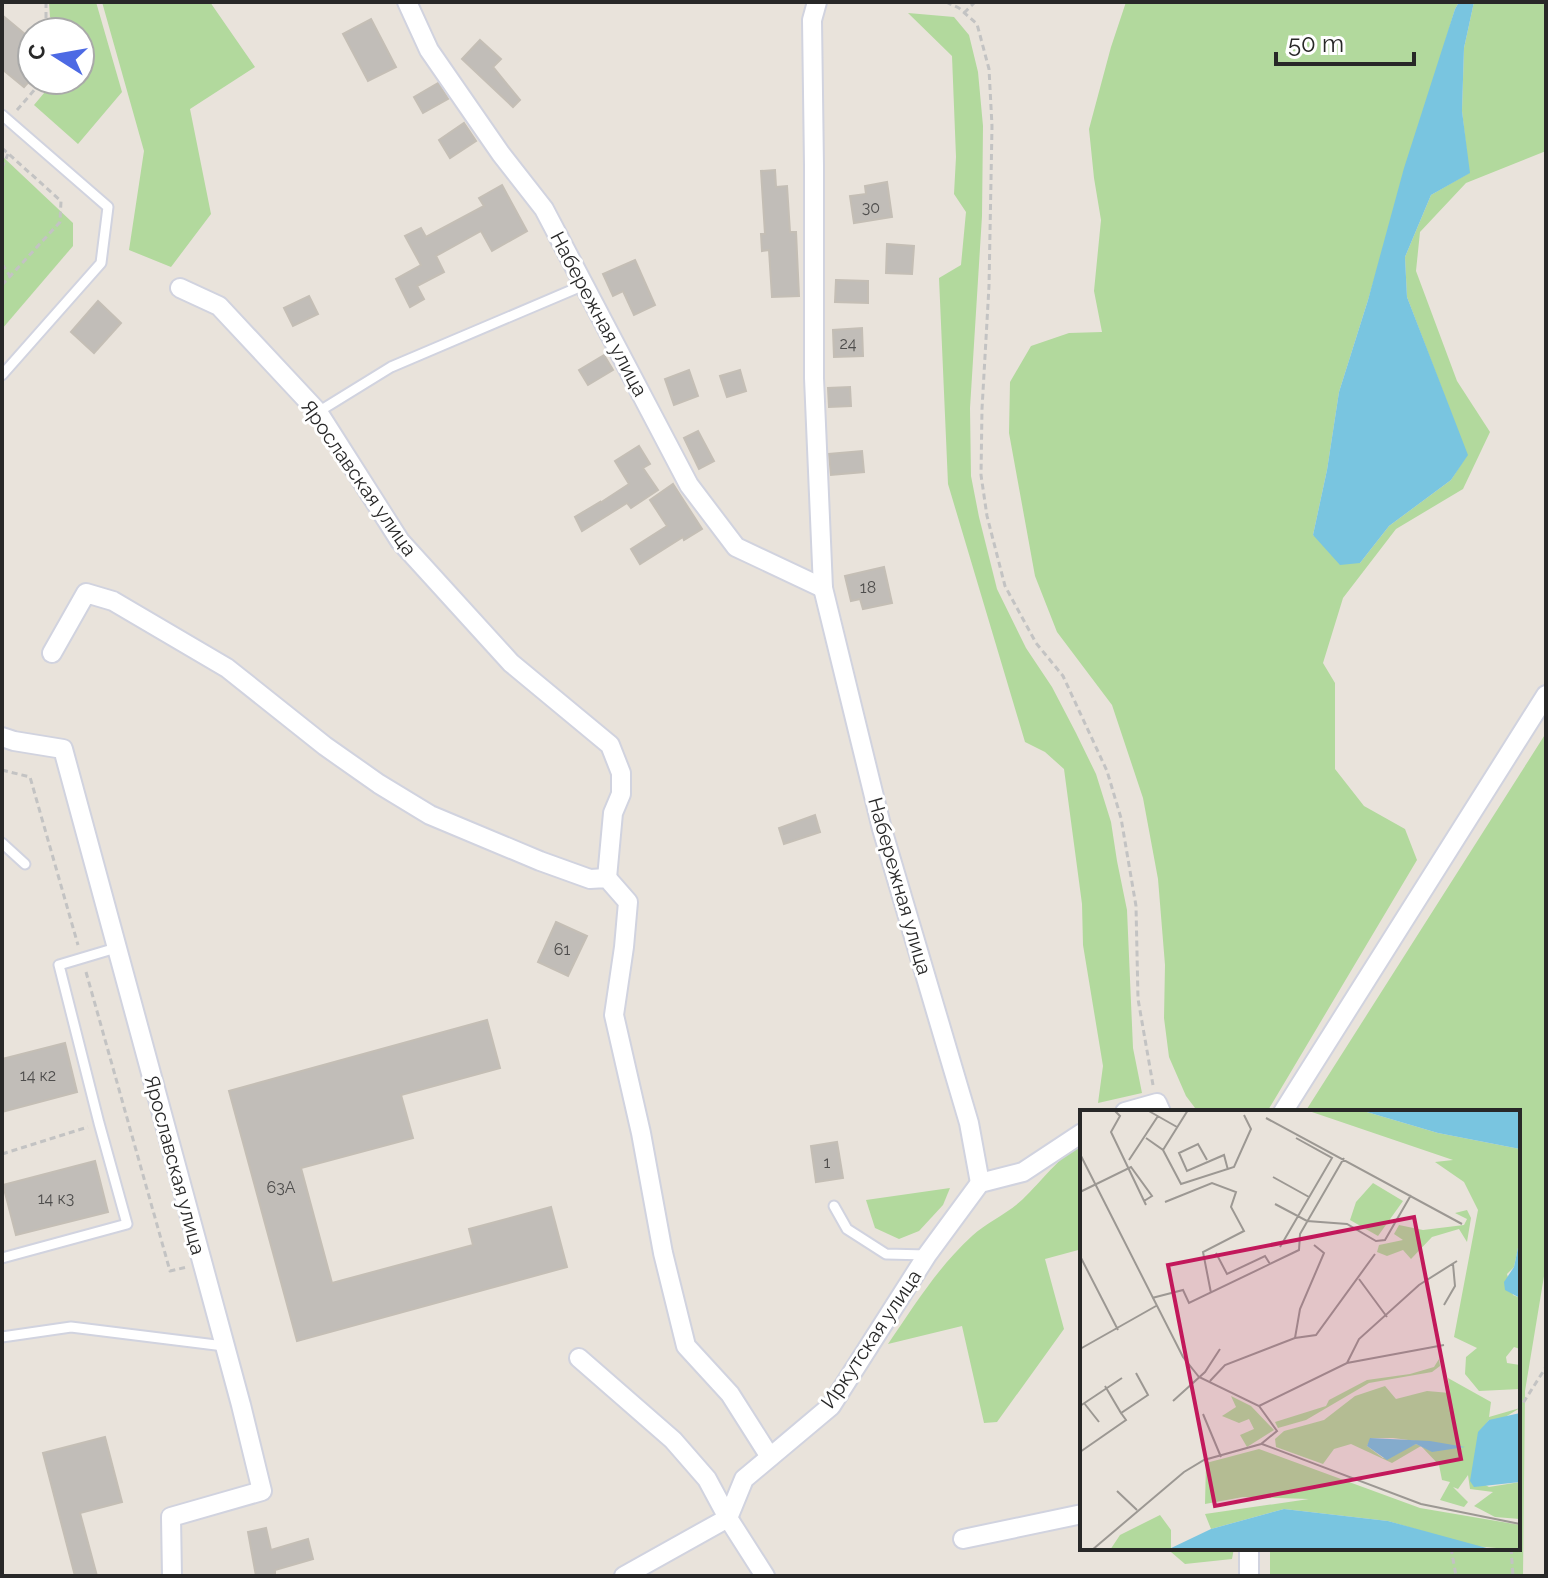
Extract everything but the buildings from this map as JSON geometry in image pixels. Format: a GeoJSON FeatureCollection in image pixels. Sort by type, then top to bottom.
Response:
{"type":"FeatureCollection","features":[{"type":"Feature","properties":{"kind":"street","name":"Набережная улица"},"geometry":{"type":"LineString","coordinates":[[407,2],[429,50],[501,154],[544,209],[689,485],[736,547],[823,588]]}},
{"type":"Feature","properties":{"kind":"street","name":"Набережная улица"},"geometry":{"type":"LineString","coordinates":[[817,2],[812,20],[814,378],[823,588],[882,829],[969,1123],[980,1183]]}},
{"type":"Feature","properties":{"kind":"street","name":"Ярославская улица"},"geometry":{"type":"LineString","coordinates":[[180,288],[219,306],[318,412],[400,541],[511,663],[610,745],[621,773],[621,794],[613,813],[607,878]]}},
{"type":"Feature","properties":{"kind":"street"},"geometry":{"type":"LineString","coordinates":[[52,653],[86,593],[113,601],[227,668],[325,746],[430,815],[590,879],[607,878],[628,902],[614,1015],[641,1133],[663,1253],[686,1346],[730,1394],[770,1457]]}},
{"type":"Feature","properties":{"kind":"street"},"geometry":{"type":"LineString","coordinates":[[1284,1110],[1546,695]]}},
{"type":"Feature","properties":{"kind":"street","name":"Ярославская улица"},"geometry":{"type":"LineString","coordinates":[[2,737],[63,749],[262,1491],[171,1517],[172,1576]]}},
{"type":"Feature","properties":{"kind":"street"},"geometry":{"type":"LineString","coordinates":[[980,1183],[1023,1172],[1080,1134]]}},
{"type":"Feature","properties":{"kind":"street","name":"Иркутская улица"},"geometry":{"type":"LineString","coordinates":[[728,1518],[744,1479],[831,1406],[927,1255],[980,1183]]}},
{"type":"Feature","properties":{"kind":"street"},"geometry":{"type":"LineString","coordinates":[[579,1358],[673,1440],[707,1479],[765,1576]]}},
{"type":"Feature","properties":{"kind":"street"},"geometry":{"type":"LineString","coordinates":[[963,1539],[1080,1514]]}},
{"type":"Feature","properties":{"kind":"street"},"geometry":{"type":"LineString","coordinates":[[624,1576],[728,1518]]}},
{"type":"Feature","properties":{"kind":"street"},"geometry":{"type":"LineString","coordinates":[[1249,1550],[1249,1576]]}},
{"type":"Feature","properties":{"kind":"lane"},"geometry":{"type":"LineString","coordinates":[[2,375],[101,263],[108,207],[5,118]]}},
{"type":"Feature","properties":{"kind":"lane"},"geometry":{"type":"LineString","coordinates":[[318,412],[391,367],[584,285]]}},
{"type":"Feature","properties":{"kind":"lane"},"geometry":{"type":"LineString","coordinates":[[2,843],[25,864]]}},
{"type":"Feature","properties":{"kind":"lane"},"geometry":{"type":"LineString","coordinates":[[2,1258],[127,1224],[59,965],[116,948]]}},
{"type":"Feature","properties":{"kind":"lane"},"geometry":{"type":"LineString","coordinates":[[834,1206],[847,1229],[886,1254],[927,1255]]}},
{"type":"Feature","properties":{"kind":"lane"},"geometry":{"type":"LineString","coordinates":[[2,1337],[71,1327],[224,1346]]}},
{"type":"Feature","properties":{"kind":"path"},"geometry":{"type":"LineString","coordinates":[[946,2],[959,8],[977,24],[989,69],[992,126],[989,286],[981,475],[987,516],[1005,586],[1036,643],[1063,676],[1107,771],[1121,818],[1136,906],[1138,999],[1159,1108]]}},
{"type":"Feature","properties":{"kind":"path"},"geometry":{"type":"LineString","coordinates":[[964,13],[975,2]]}},
{"type":"Feature","properties":{"kind":"path"},"geometry":{"type":"LineString","coordinates":[[5,118],[27,96]]}},
{"type":"Feature","properties":{"kind":"path"},"geometry":{"type":"LineString","coordinates":[[2,148],[61,201],[60,222],[2,285]]}},
{"type":"Feature","properties":{"kind":"path"},"geometry":{"type":"LineString","coordinates":[[2,168],[8,154]]}},
{"type":"Feature","properties":{"kind":"path"},"geometry":{"type":"LineString","coordinates":[[2,264],[10,276]]}},
{"type":"Feature","properties":{"kind":"path"},"geometry":{"type":"LineString","coordinates":[[2,770],[30,777],[170,1271],[201,1264]]}},
{"type":"Feature","properties":{"kind":"path"},"geometry":{"type":"LineString","coordinates":[[2,1154],[99,1123]]}},
{"type":"Feature","properties":{"kind":"path"},"geometry":{"type":"LineString","coordinates":[[1520,1408],[1546,1367]]}},
{"type":"Feature","properties":{"kind":"path"},"geometry":{"type":"LineString","coordinates":[[1451,1550],[1456,1576]]}},
{"type":"Feature","properties":{"kind":"path"},"geometry":{"type":"LineString","coordinates":[[1511,1550],[1513,1576]]}},
{"type":"Feature","properties":{"kind":"green space"},"geometry":{"type":"Polygon","coordinates":[[[49,2],[96,2],[122,92],[78,144],[34,105],[42,96],[96,96],[96,16],[50,16],[49,2]]]}},
{"type":"Feature","properties":{"kind":"green space"},"geometry":{"type":"Polygon","coordinates":[[[102,2],[210,2],[255,67],[190,109],[211,214],[171,267],[129,250],[144,151],[102,2]]]}},
{"type":"Feature","properties":{"kind":"green space"},"geometry":{"type":"Polygon","coordinates":[[[1126,2],[1459,2],[1339,392],[1313,535],[1360,563],[1389,526],[1451,480],[1467,455],[1407,297],[1405,257],[1431,195],[1469,173],[1462,111],[1464,48],[1474,2],[1546,2],[1546,151],[1466,183],[1420,232],[1416,271],[1457,381],[1490,432],[1463,489],[1396,529],[1343,598],[1323,663],[1335,683],[1335,769],[1364,806],[1405,829],[1417,860],[1268,1110],[1196,1110],[1186,1096],[1169,1057],[1164,1018],[1165,965],[1158,879],[1143,798],[1112,705],[1057,632],[1035,576],[1009,433],[1010,382],[1031,346],[1069,333],[1102,332],[1094,291],[1101,220],[1089,129],[1126,2]]]}},
{"type":"Feature","properties":{"kind":"green space"},"geometry":{"type":"Polygon","coordinates":[[[908,13],[954,17],[969,35],[978,72],[983,126],[982,216],[970,408],[971,476],[997,589],[1096,774],[1111,822],[1127,910],[1133,1048],[1142,1093],[1098,1103],[1103,1066],[1083,945],[1082,904],[1064,769],[1045,752],[1025,742],[948,484],[939,278],[961,265],[966,212],[954,194],[956,157],[952,56],[908,13]]]}},
{"type":"Feature","properties":{"kind":"green space"},"geometry":{"type":"Polygon","coordinates":[[[2,156],[73,223],[73,246],[2,329],[2,156]]]}},
{"type":"Feature","properties":{"kind":"green space"},"geometry":{"type":"Polygon","coordinates":[[[1546,733],[1546,1264],[1525,1391],[1523,1576],[1270,1576],[1270,1550],[1520,1550],[1520,1110],[1306,1110],[1546,733]]]}},
{"type":"Feature","properties":{"kind":"green space"},"geometry":{"type":"Polygon","coordinates":[[[1080,1146],[1080,1250],[1045,1259],[1064,1329],[997,1422],[984,1423],[962,1326],[888,1344],[927,1287],[960,1248],[978,1231],[1017,1204],[1080,1146]]]}},
{"type":"Feature","properties":{"kind":"green space"},"geometry":{"type":"Polygon","coordinates":[[[950,1188],[943,1205],[919,1231],[899,1239],[875,1228],[866,1200],[950,1188]]]}},
{"type":"Feature","properties":{"kind":"green space"},"geometry":{"type":"Polygon","coordinates":[[[1234,1550],[1232,1559],[1185,1564],[1171,1552],[1234,1550]]]}},
{"type":"Feature","properties":{"kind":"water"},"geometry":{"type":"Polygon","coordinates":[[[1459,2],[1474,2],[1464,48],[1462,111],[1470,173],[1431,195],[1405,257],[1407,297],[1468,455],[1451,480],[1389,526],[1360,563],[1340,565],[1313,535],[1339,392],[1404,168],[1459,2]]]}}]}
